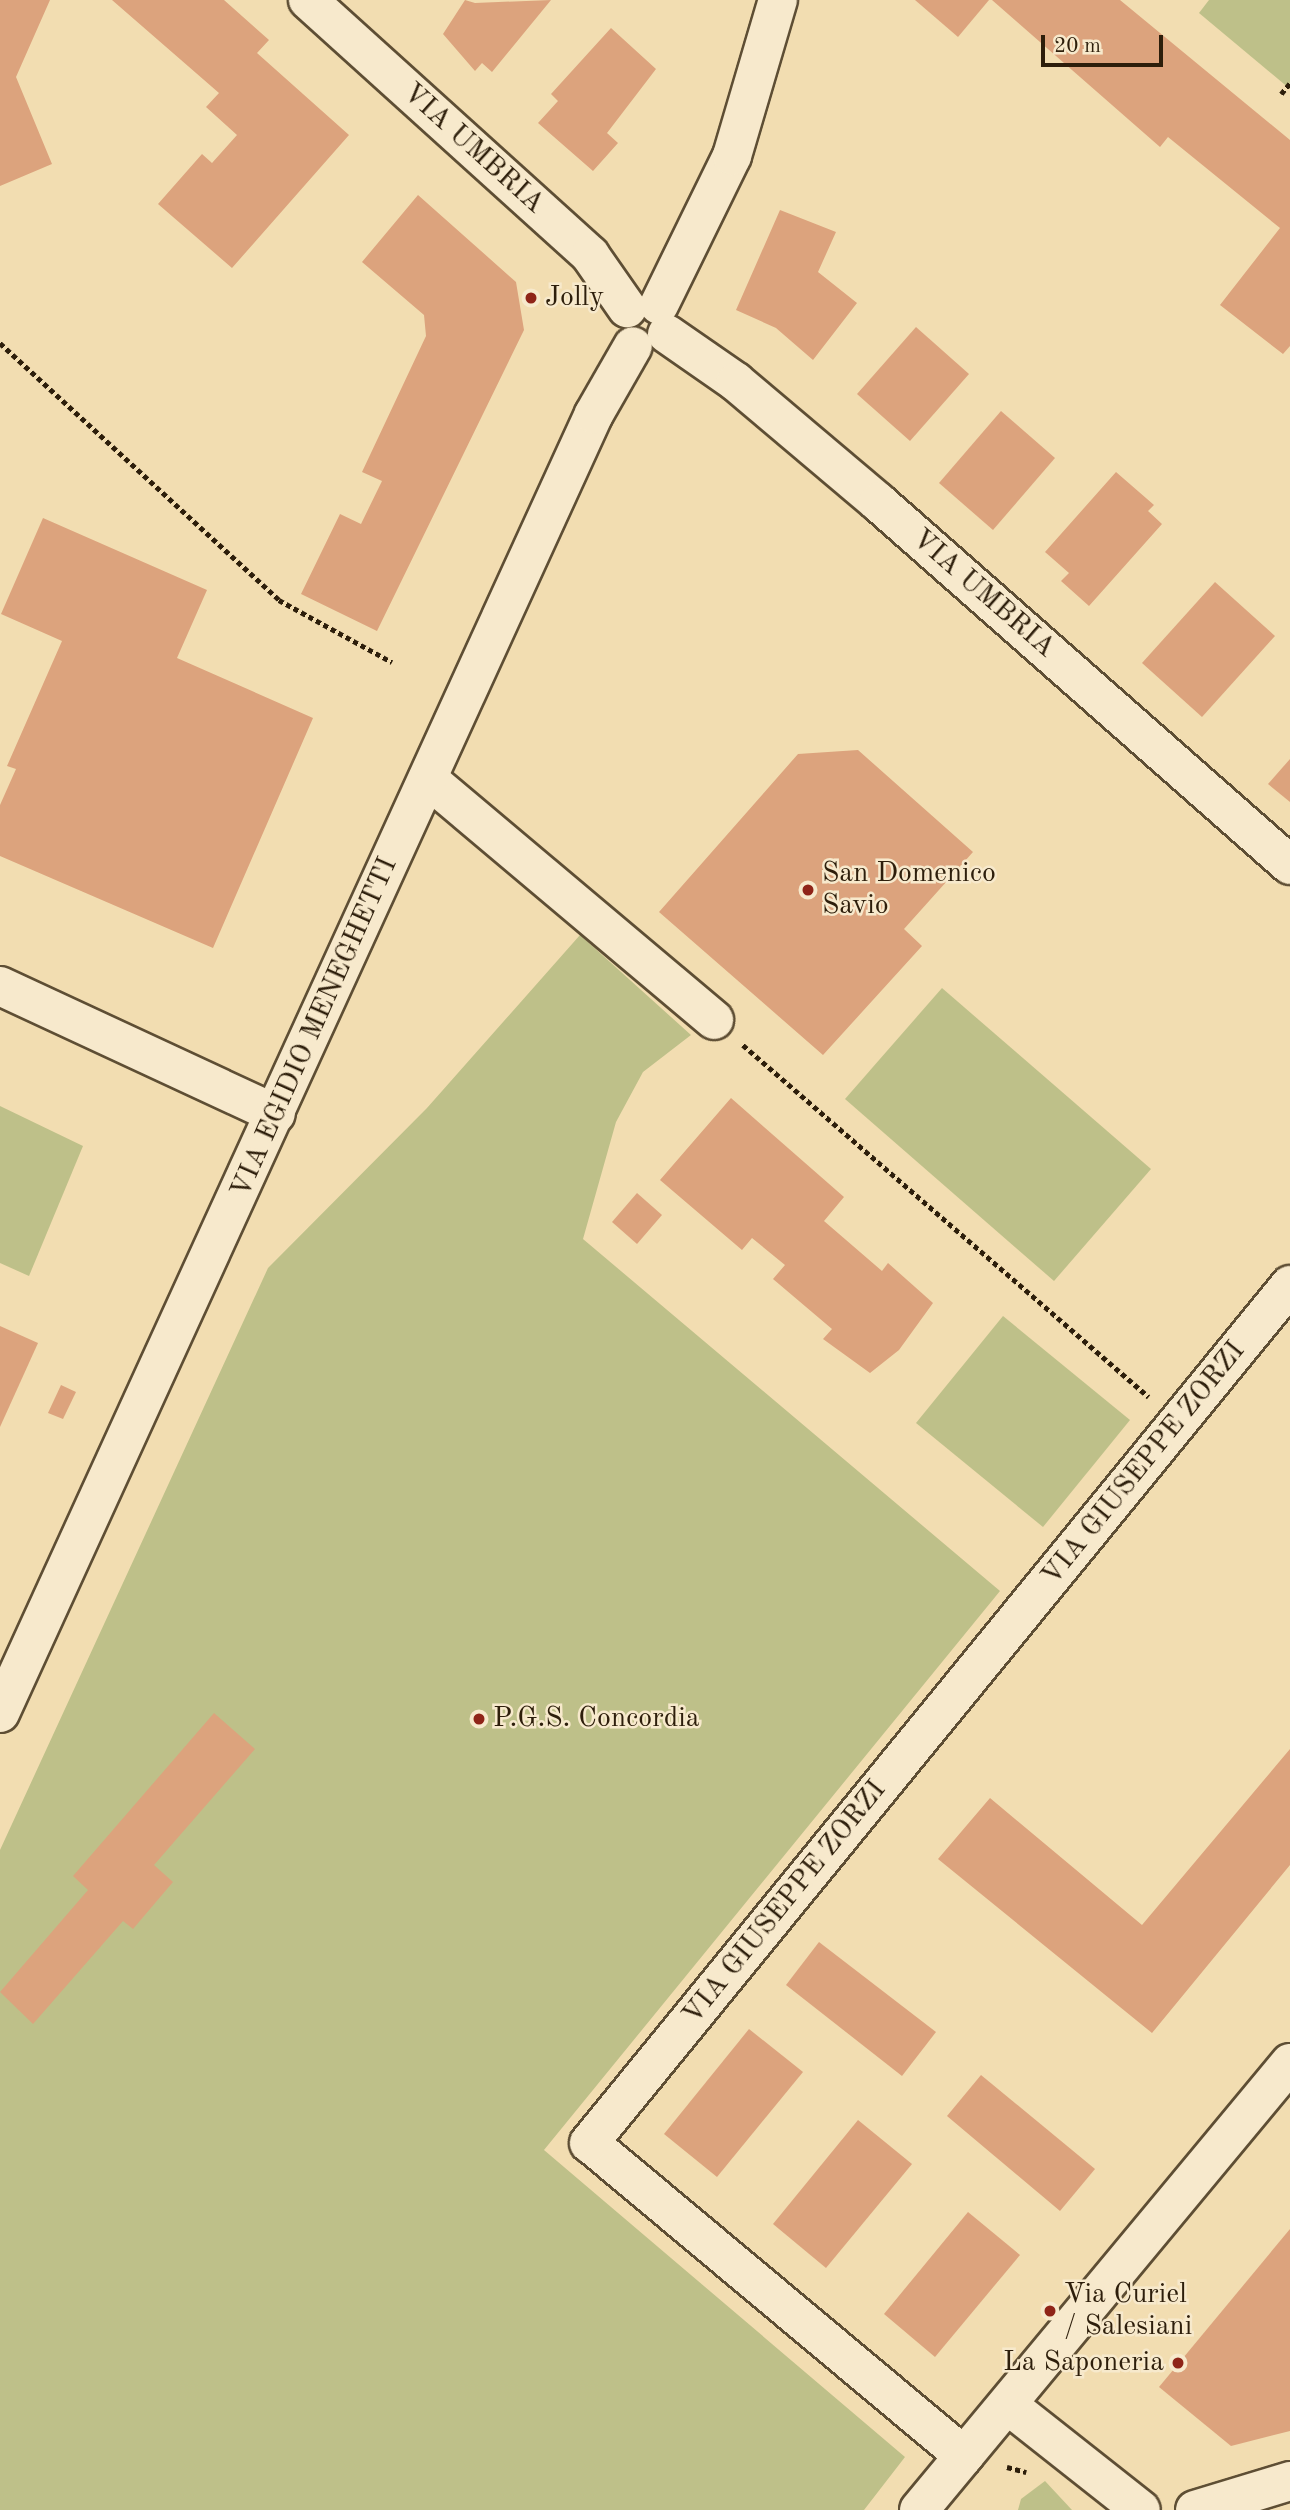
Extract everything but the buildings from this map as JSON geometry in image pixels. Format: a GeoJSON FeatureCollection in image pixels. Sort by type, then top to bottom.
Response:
{"type":"FeatureCollection","features":[{"type":"Feature","properties":{"kind":"street","name":"VIA UMBRIA"},"geometry":{"type":"LineString","coordinates":[[308,0],[590,255],[646,323],[736,382],[878,502],[1290,865]]}},
{"type":"Feature","properties":{"kind":"street","name":"VIA EGIDIO MENEGHETTI"},"geometry":{"type":"LineString","coordinates":[[0,1713],[594,414],[646,323],[732,156],[778,0]]}},
{"type":"Feature","properties":{"kind":"street"},"geometry":{"type":"LineString","coordinates":[[428,779],[714,1020]]}},
{"type":"Feature","properties":{"kind":"street"},"geometry":{"type":"LineString","coordinates":[[0,986],[276,1114]]}},
{"type":"Feature","properties":{"kind":"street","name":"VIA GIUSEPPE ZORZI"},"geometry":{"type":"LineString","coordinates":[[964,2456],[589,2143],[1290,1285]]}},
{"type":"Feature","properties":{"kind":"street"},"geometry":{"type":"LineString","coordinates":[[919,2510],[1290,2063]]}},
{"type":"Feature","properties":{"kind":"street"},"geometry":{"type":"LineString","coordinates":[[1008,2404],[1141,2510]]}},
{"type":"Feature","properties":{"kind":"street"},"geometry":{"type":"LineString","coordinates":[[1195,2510],[1290,2481]]}},
{"type":"Feature","properties":{"kind":"path"},"geometry":{"type":"LineString","coordinates":[[1281,94],[1290,83]]}},
{"type":"Feature","properties":{"kind":"path"},"geometry":{"type":"LineString","coordinates":[[0,342],[279,600],[392,662]]}},
{"type":"Feature","properties":{"kind":"path"},"geometry":{"type":"LineString","coordinates":[[714,1020],[1154,1402]]}},
{"type":"Feature","properties":{"kind":"green space"},"geometry":{"type":"Polygon","coordinates":[[[1209,0],[1290,0],[1290,89],[1199,13],[1209,0]]]}},
{"type":"Feature","properties":{"kind":"green space","name":"P.G.S. Concordia"},"geometry":{"type":"Polygon","coordinates":[[[580,935],[691,1035],[643,1072],[616,1122],[583,1239],[1000,1591],[544,2150],[905,2457],[864,2510],[0,2510],[0,1850],[268,1268],[427,1108],[580,935]]]}},
{"type":"Feature","properties":{"kind":"green space"},"geometry":{"type":"Polygon","coordinates":[[[942,988],[1151,1169],[1054,1281],[845,1099],[942,988]]]}},
{"type":"Feature","properties":{"kind":"green space"},"geometry":{"type":"Polygon","coordinates":[[[0,1106],[83,1146],[29,1276],[0,1263],[0,1106]]]}},
{"type":"Feature","properties":{"kind":"green space"},"geometry":{"type":"Polygon","coordinates":[[[1003,1316],[1130,1420],[1043,1527],[916,1423],[1003,1316]]]}},
{"type":"Feature","properties":{"kind":"green space"},"geometry":{"type":"Polygon","coordinates":[[[1045,2481],[1072,2510],[1018,2510],[1021,2499],[1045,2481]]]}},
{"type":"Feature","properties":{"kind":"place","name":"Jolly"},"geometry":{"type":"Point","coordinates":[531,298]}},
{"type":"Feature","properties":{"kind":"place","name":"San Domenico Savio"},"geometry":{"type":"Point","coordinates":[808,890]}},
{"type":"Feature","properties":{"kind":"place","name":"P.G.S. Concordia"},"geometry":{"type":"Point","coordinates":[479,1719]}},
{"type":"Feature","properties":{"kind":"place","name":"Via Curiel / Salesiani"},"geometry":{"type":"Point","coordinates":[1050,2311]}},
{"type":"Feature","properties":{"kind":"place","name":"La Saponeria"},"geometry":{"type":"Point","coordinates":[1178,2363]}}]}
